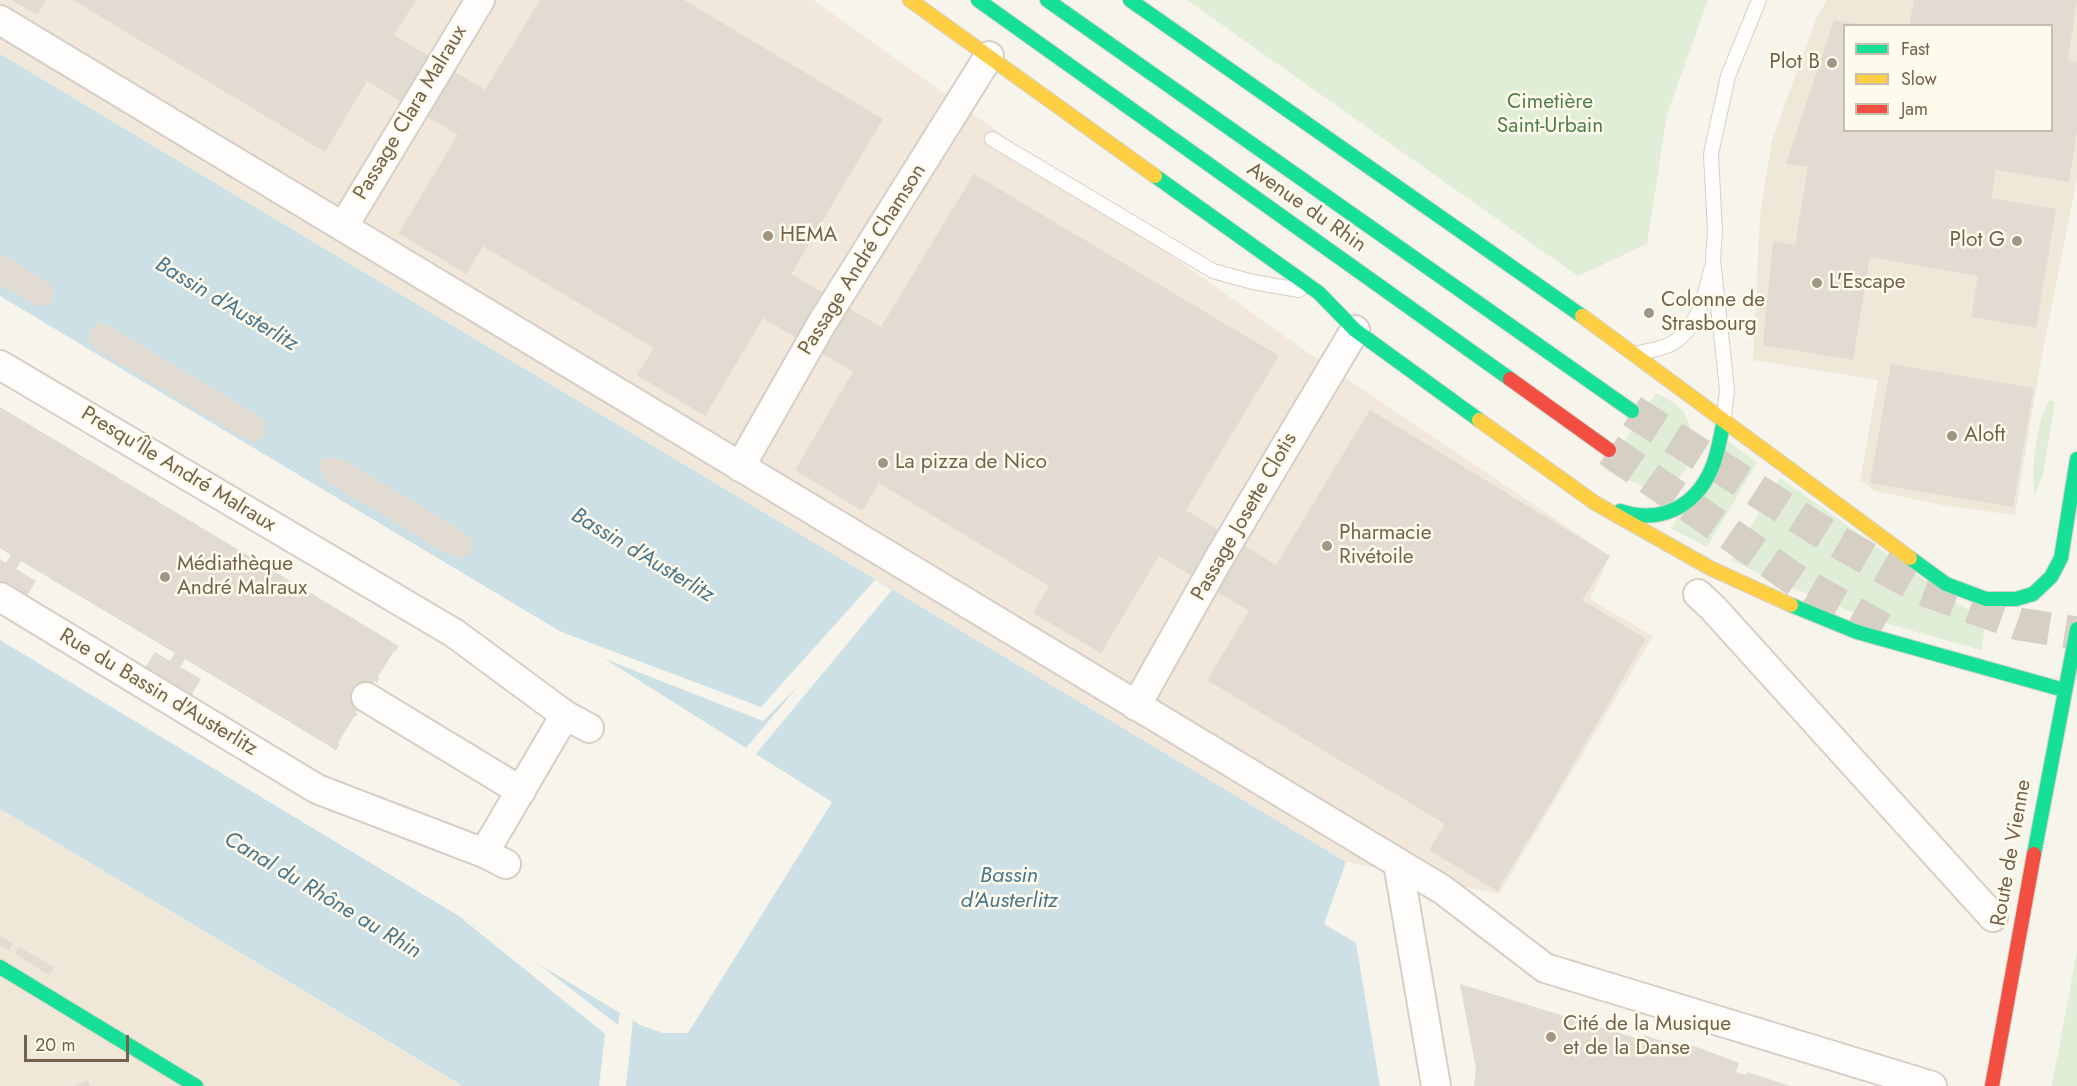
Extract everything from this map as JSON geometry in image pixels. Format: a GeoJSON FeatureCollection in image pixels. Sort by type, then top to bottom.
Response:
{"type":"FeatureCollection","features":[{"type":"Feature","properties":{"kind":"main road"},"geometry":{"type":"LineString","coordinates":[[910,0],[1319,293],[1355,330],[1595,503],[1710,568],[1816,616],[1857,632],[2064,690]]}},
{"type":"Feature","properties":{"kind":"main road","name":"Avenue du Rhin"},"geometry":{"type":"LineString","coordinates":[[978,0],[1609,450]]}},
{"type":"Feature","properties":{"kind":"main road","name":"Avenue du Rhin"},"geometry":{"type":"LineString","coordinates":[[1047,0],[1632,411]]}},
{"type":"Feature","properties":{"kind":"main road"},"geometry":{"type":"LineString","coordinates":[[1130,0],[1634,355],[1946,584],[1986,599],[2016,599],[2034,594],[2050,577],[2061,558],[2077,459]]}},
{"type":"Feature","properties":{"kind":"main road"},"geometry":{"type":"LineString","coordinates":[[1595,503],[1633,515],[1656,517],[1685,503],[1699,490],[1711,471],[1724,421]]}},
{"type":"Feature","properties":{"kind":"main road","name":"Route de Vienne"},"geometry":{"type":"LineString","coordinates":[[1992,1086],[2077,628]]}},
{"type":"Feature","properties":{"kind":"main road"},"geometry":{"type":"LineString","coordinates":[[0,968],[196,1086]]}},
{"type":"Feature","properties":{"kind":"street","name":"Passage Clara Malraux"},"geometry":{"type":"LineString","coordinates":[[343,227],[480,0]]}},
{"type":"Feature","properties":{"kind":"street"},"geometry":{"type":"LineString","coordinates":[[0,20],[1443,890],[1545,968],[1932,1086]]}},
{"type":"Feature","properties":{"kind":"street","name":"Passage André Chamson"},"geometry":{"type":"LineString","coordinates":[[740,467],[822,323],[989,56]]}},
{"type":"Feature","properties":{"kind":"street","name":"Passage Josette Clotis"},"geometry":{"type":"LineString","coordinates":[[1136,706],[1218,560],[1355,330]]}},
{"type":"Feature","properties":{"kind":"street","name":"Presqu'Île André Malraux"},"geometry":{"type":"LineString","coordinates":[[0,365],[454,633],[577,722],[521,791],[495,859],[317,789]]}},
{"type":"Feature","properties":{"kind":"street"},"geometry":{"type":"LineString","coordinates":[[1698,594],[1993,917]]}},
{"type":"Feature","properties":{"kind":"street","name":"Rue du Bassin d'Austerlitz"},"geometry":{"type":"LineString","coordinates":[[0,597],[317,789]]}},
{"type":"Feature","properties":{"kind":"street"},"geometry":{"type":"LineString","coordinates":[[366,698],[521,791]]}},
{"type":"Feature","properties":{"kind":"street"},"geometry":{"type":"LineString","coordinates":[[1398,863],[1436,1086]]}},
{"type":"Feature","properties":{"kind":"lane"},"geometry":{"type":"LineString","coordinates":[[1724,421],[1727,390],[1713,259],[1715,232],[1711,154],[1728,76],[1759,0]]}},
{"type":"Feature","properties":{"kind":"lane"},"geometry":{"type":"LineString","coordinates":[[992,139],[1213,271],[1253,282],[1319,293]]}},
{"type":"Feature","properties":{"kind":"lane"},"geometry":{"type":"LineString","coordinates":[[1634,355],[1674,343],[1687,330],[1699,312],[1713,259]]}},
{"type":"Feature","properties":{"kind":"shaded area"},"geometry":{"type":"Polygon","coordinates":[[[0,0],[813,0],[1307,352],[1610,556],[1590,599],[1653,636],[1499,894],[1346,862],[0,54],[0,0]]]}},
{"type":"Feature","properties":{"kind":"shaded area"},"geometry":{"type":"Polygon","coordinates":[[[1827,0],[2077,0],[2077,179],[2040,366],[2015,515],[1947,506],[1875,491],[1860,481],[1878,380],[1753,360],[1760,215],[1772,140],[1816,19],[1827,0]]]}},
{"type":"Feature","properties":{"kind":"shaded area"},"geometry":{"type":"Polygon","coordinates":[[[0,809],[420,1061],[463,1086],[0,1086],[0,809]]]}},
{"type":"Feature","properties":{"kind":"green space","name":"Cimetière Saint-Urbain"},"geometry":{"type":"Polygon","coordinates":[[[1187,0],[1708,0],[1667,114],[1647,244],[1578,276],[1187,0]]]}},
{"type":"Feature","properties":{"kind":"green space"},"geometry":{"type":"Polygon","coordinates":[[[1656,393],[1680,408],[1691,431],[1692,440],[1686,467],[1678,479],[1662,493],[1605,470],[1656,393]]]}},
{"type":"Feature","properties":{"kind":"green space"},"geometry":{"type":"Polygon","coordinates":[[[2050,400],[2055,402],[2043,474],[2035,495],[2033,474],[2038,432],[2041,418],[2050,400]]]}},
{"type":"Feature","properties":{"kind":"green space"},"geometry":{"type":"Polygon","coordinates":[[[1726,439],[1757,463],[1707,547],[1671,528],[1726,439]]]}},
{"type":"Feature","properties":{"kind":"green space"},"geometry":{"type":"Polygon","coordinates":[[[1780,478],[1958,604],[1987,617],[1981,650],[1867,618],[1780,583],[1731,560],[1780,478]]]}},
{"type":"Feature","properties":{"kind":"green space"},"geometry":{"type":"Polygon","coordinates":[[[2077,952],[2077,1086],[2052,1086],[2053,1080],[2077,952]]]}},
{"type":"Feature","properties":{"kind":"water","name":"Bassin d'Austerlitz"},"geometry":{"type":"Polygon","coordinates":[[[0,54],[1346,862],[1324,924],[1356,943],[1380,1086],[463,1086],[0,809],[0,640],[640,1025],[663,1033],[688,1033],[832,802],[578,642],[0,296],[0,54]]]}},
{"type":"Feature","properties":{"kind":"pier"},"geometry":{"type":"Polygon","coordinates":[[[875,580],[892,590],[755,755],[746,748],[798,686],[763,721],[605,659],[559,631],[761,707],[875,580]]]}},
{"type":"Feature","properties":{"kind":"pier"},"geometry":{"type":"Polygon","coordinates":[[[460,917],[540,965],[618,1025],[620,1013],[633,1021],[626,1086],[599,1086],[605,1034],[460,917]]]}},
{"type":"Feature","properties":{"kind":"building"},"geometry":{"type":"Polygon","coordinates":[[[11,0],[46,0],[37,15],[11,0]]]}},
{"type":"Feature","properties":{"kind":"building"},"geometry":{"type":"Polygon","coordinates":[[[73,0],[416,0],[394,35],[485,90],[540,0],[684,0],[883,119],[791,274],[881,327],[974,174],[1279,356],[1186,510],[1276,565],[1370,410],[1610,556],[1582,600],[1646,639],[1497,891],[1429,850],[1445,824],[1207,680],[1249,611],[1159,556],[1101,653],[1033,613],[1049,586],[879,483],[862,511],[795,470],[853,372],[763,318],[705,416],[637,375],[654,348],[483,246],[466,274],[399,233],[458,135],[367,81],[325,152],[73,0]]]}},
{"type":"Feature","properties":{"kind":"building"},"geometry":{"type":"Polygon","coordinates":[[[1914,0],[2077,0],[2068,60],[2077,62],[2077,131],[2069,182],[1996,170],[1991,198],[2056,209],[2036,328],[1971,317],[1978,276],[1870,257],[1853,360],[1763,345],[1773,241],[1795,245],[1808,167],[1786,164],[1834,20],[1856,24],[1843,24],[1843,132],[2053,132],[2053,24],[1909,24],[1914,0]]]}},
{"type":"Feature","properties":{"kind":"building"},"geometry":{"type":"Polygon","coordinates":[[[0,253],[50,284],[54,292],[52,301],[46,306],[37,306],[0,285],[0,253]]]}},
{"type":"Feature","properties":{"kind":"building"},"geometry":{"type":"Polygon","coordinates":[[[104,323],[259,416],[265,422],[264,435],[258,441],[253,442],[241,437],[95,349],[88,338],[90,330],[97,324],[104,323]]]}},
{"type":"Feature","properties":{"kind":"building","name":"Aloft"},"geometry":{"type":"Polygon","coordinates":[[[1891,364],[2034,388],[2013,507],[1870,483],[1891,364]]]}},
{"type":"Feature","properties":{"kind":"building","name":"Médiathèque André Malraux"},"geometry":{"type":"Polygon","coordinates":[[[0,407],[399,646],[378,677],[377,683],[375,681],[336,750],[185,659],[180,667],[201,679],[191,696],[145,668],[155,652],[170,661],[175,653],[21,561],[16,569],[36,581],[26,598],[0,582],[0,559],[6,563],[11,555],[0,548],[0,407]]]}},
{"type":"Feature","properties":{"kind":"building"},"geometry":{"type":"Polygon","coordinates":[[[329,457],[344,460],[464,532],[472,544],[470,552],[463,558],[451,556],[327,482],[320,471],[320,461],[329,457]]]}},
{"type":"Feature","properties":{"kind":"building"},"geometry":{"type":"Polygon","coordinates":[[[0,936],[13,944],[9,950],[0,945],[0,936]]]}},
{"type":"Feature","properties":{"kind":"building"},"geometry":{"type":"Polygon","coordinates":[[[19,947],[54,967],[49,975],[15,954],[19,947]]]}},
{"type":"Feature","properties":{"kind":"building","name":"Cité de la Musique et de la Danse"},"geometry":{"type":"Polygon","coordinates":[[[1460,984],[1642,1040],[1644,1035],[1694,1046],[1739,1063],[1736,1072],[1746,1075],[1747,1072],[1790,1086],[1474,1086],[1476,1069],[1460,984]]]}},
{"type":"Feature","properties":{"kind":"building"},"geometry":{"type":"Polygon","coordinates":[[[88,1080],[90,1086],[74,1086],[88,1080]]]}},
{"type":"Feature","properties":{"kind":"tunnel"},"geometry":{"type":"LineString","coordinates":[[1632,411],[1833,539],[1922,589],[2019,624],[2077,633]]}},
{"type":"Feature","properties":{"kind":"tunnel"},"geometry":{"type":"LineString","coordinates":[[1609,450],[1797,581],[1894,635]]}},
{"type":"Feature","properties":{"kind":"traffic: fast"},"geometry":{"type":"LineString","coordinates":[[978,0],[1510,379]]}},
{"type":"Feature","properties":{"kind":"traffic: fast"},"geometry":{"type":"LineString","coordinates":[[1047,0],[1632,411]]}},
{"type":"Feature","properties":{"kind":"traffic: fast"},"geometry":{"type":"LineString","coordinates":[[1130,0],[1582,316]]}},
{"type":"Feature","properties":{"kind":"traffic: fast"},"geometry":{"type":"LineString","coordinates":[[1155,176],[1319,293],[1355,330],[1479,420]]}},
{"type":"Feature","properties":{"kind":"traffic: fast"},"geometry":{"type":"LineString","coordinates":[[1620,511],[1634,515],[1661,514],[1685,503],[1704,483],[1711,470],[1724,421]]}},
{"type":"Feature","properties":{"kind":"traffic: fast"},"geometry":{"type":"LineString","coordinates":[[1910,558],[1946,584],[1986,599],[2016,599],[2033,594],[2051,577],[2061,558],[2077,459]]}},
{"type":"Feature","properties":{"kind":"traffic: fast"},"geometry":{"type":"LineString","coordinates":[[1791,605],[1857,632],[2064,690]]}},
{"type":"Feature","properties":{"kind":"traffic: fast"},"geometry":{"type":"LineString","coordinates":[[2034,854],[2077,629]]}},
{"type":"Feature","properties":{"kind":"traffic: fast"},"geometry":{"type":"LineString","coordinates":[[0,967],[196,1086]]}},
{"type":"Feature","properties":{"kind":"traffic: slow"},"geometry":{"type":"LineString","coordinates":[[910,0],[1155,176]]}},
{"type":"Feature","properties":{"kind":"traffic: slow"},"geometry":{"type":"LineString","coordinates":[[1582,316],[1910,558]]}},
{"type":"Feature","properties":{"kind":"traffic: slow"},"geometry":{"type":"LineString","coordinates":[[1479,420],[1595,503],[1710,568],[1791,605]]}},
{"type":"Feature","properties":{"kind":"traffic: jam"},"geometry":{"type":"LineString","coordinates":[[1510,379],[1609,450]]}},
{"type":"Feature","properties":{"kind":"traffic: jam"},"geometry":{"type":"LineString","coordinates":[[1992,1086],[2034,854]]}},
{"type":"Feature","properties":{"kind":"place","name":"Plot B"},"geometry":{"type":"Point","coordinates":[1832,63]}},
{"type":"Feature","properties":{"kind":"place","name":"HEMA"},"geometry":{"type":"Point","coordinates":[768,236]}},
{"type":"Feature","properties":{"kind":"place","name":"Plot G"},"geometry":{"type":"Point","coordinates":[2017,241]}},
{"type":"Feature","properties":{"kind":"place","name":"L'Escape"},"geometry":{"type":"Point","coordinates":[1817,283]}},
{"type":"Feature","properties":{"kind":"place","name":"Colonne de Strasbourg"},"geometry":{"type":"Point","coordinates":[1649,313]}},
{"type":"Feature","properties":{"kind":"place","name":"Aloft"},"geometry":{"type":"Point","coordinates":[1952,436]}},
{"type":"Feature","properties":{"kind":"place","name":"La pizza de Nico"},"geometry":{"type":"Point","coordinates":[883,463]}},
{"type":"Feature","properties":{"kind":"place","name":"Pharmacie Rivétoile"},"geometry":{"type":"Point","coordinates":[1327,546]}},
{"type":"Feature","properties":{"kind":"place","name":"Médiathèque André Malraux"},"geometry":{"type":"Point","coordinates":[165,577]}},
{"type":"Feature","properties":{"kind":"place","name":"Cité de la Musique et de la Danse"},"geometry":{"type":"Point","coordinates":[1551,1037]}},
{"type":"Feature","properties":{"kind":"water label","name":"Canal du Rhône au Rhin"},"geometry":{"type":"Point","coordinates":[322,896]}}]}
